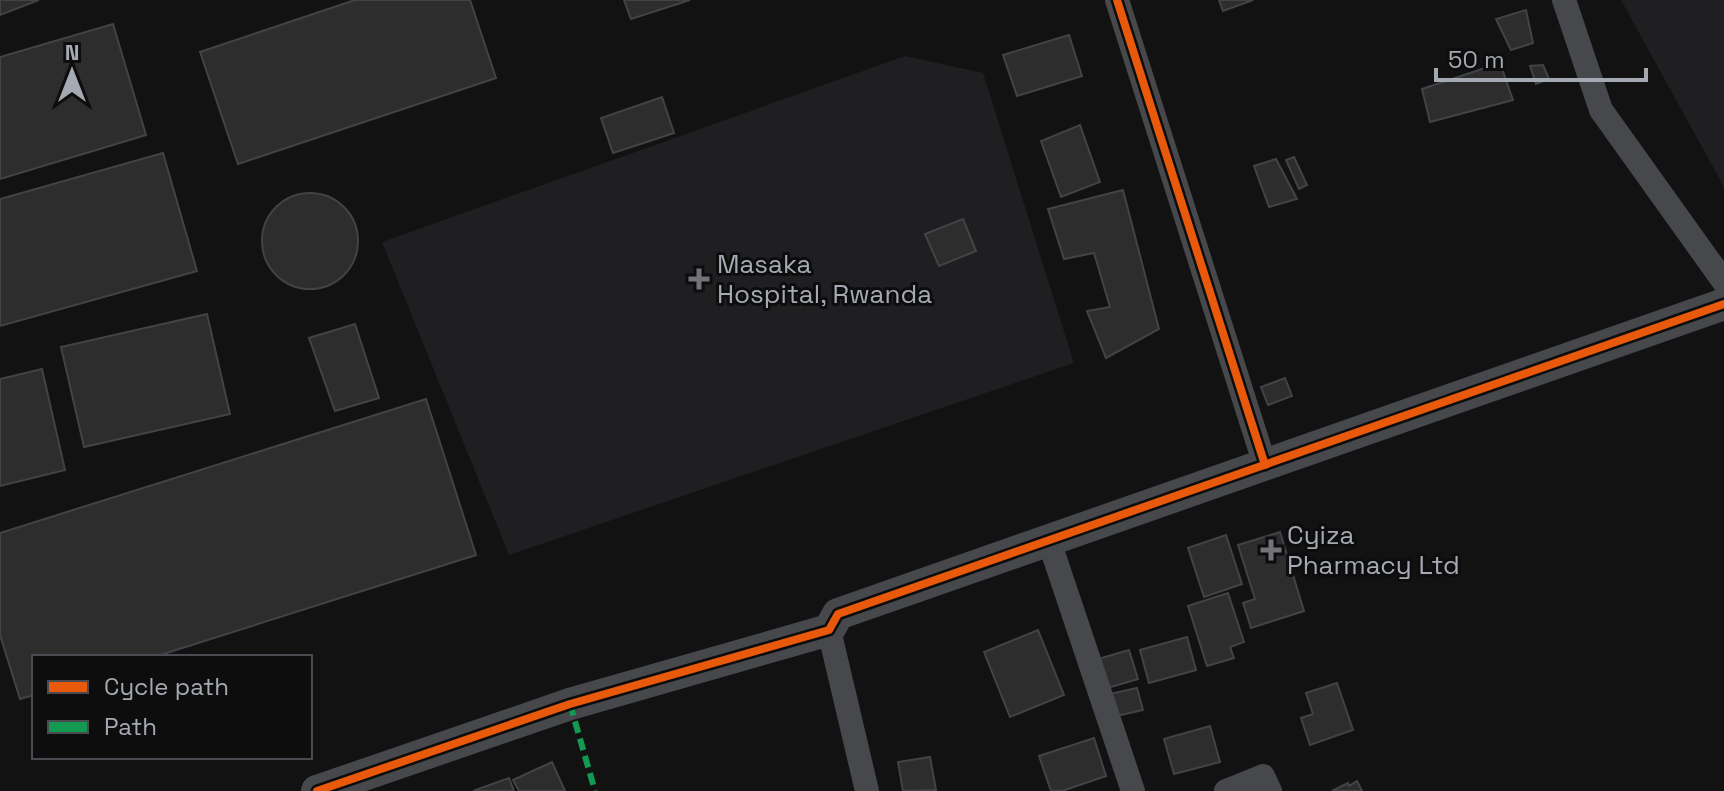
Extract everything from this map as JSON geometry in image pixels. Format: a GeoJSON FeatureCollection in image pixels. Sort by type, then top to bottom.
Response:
{"type":"FeatureCollection","features":[{"type":"Feature","properties":{"kind":"street"},"geometry":{"type":"LineString","coordinates":[[1117,0],[1265,465]]}},
{"type":"Feature","properties":{"kind":"street"},"geometry":{"type":"LineString","coordinates":[[1564,0],[1601,110],[1724,282]]}},
{"type":"Feature","properties":{"kind":"street"},"geometry":{"type":"LineString","coordinates":[[867,791],[829,630],[838,614],[1724,304]]}},
{"type":"Feature","properties":{"kind":"street"},"geometry":{"type":"LineString","coordinates":[[1049,541],[1133,791]]}},
{"type":"Feature","properties":{"kind":"street"},"geometry":{"type":"LineString","coordinates":[[317,791],[570,704],[829,630]]}},
{"type":"Feature","properties":{"kind":"street"},"geometry":{"type":"LineString","coordinates":[[1226,791],[1263,776],[1270,791]]}},
{"type":"Feature","properties":{"kind":"shaded area"},"geometry":{"type":"Polygon","coordinates":[[[1621,0],[1724,0],[1724,187],[1621,0]]]}},
{"type":"Feature","properties":{"kind":"shaded area"},"geometry":{"type":"Polygon","coordinates":[[[905,56],[983,73],[1074,363],[509,555],[382,242],[905,56]]]}},
{"type":"Feature","properties":{"kind":"building"},"geometry":{"type":"Polygon","coordinates":[[[0,0],[39,0],[0,15],[0,0]]]}},
{"type":"Feature","properties":{"kind":"building"},"geometry":{"type":"Polygon","coordinates":[[[355,0],[470,0],[496,78],[238,164],[200,52],[355,0]]]}},
{"type":"Feature","properties":{"kind":"building"},"geometry":{"type":"Polygon","coordinates":[[[624,0],[690,0],[631,19],[624,0]]]}},
{"type":"Feature","properties":{"kind":"building"},"geometry":{"type":"Polygon","coordinates":[[[1219,0],[1253,0],[1223,11],[1219,0]]]}},
{"type":"Feature","properties":{"kind":"building"},"geometry":{"type":"Polygon","coordinates":[[[1526,10],[1533,43],[1511,50],[1496,19],[1526,10]]]}},
{"type":"Feature","properties":{"kind":"building"},"geometry":{"type":"Polygon","coordinates":[[[113,24],[146,135],[0,179],[0,57],[113,24]]]}},
{"type":"Feature","properties":{"kind":"building"},"geometry":{"type":"Polygon","coordinates":[[[1069,35],[1082,76],[1017,96],[1003,55],[1069,35]]]}},
{"type":"Feature","properties":{"kind":"building"},"geometry":{"type":"Polygon","coordinates":[[[1500,63],[1513,100],[1430,122],[1422,89],[1500,63]]]}},
{"type":"Feature","properties":{"kind":"building"},"geometry":{"type":"Polygon","coordinates":[[[1543,65],[1549,79],[1536,84],[1530,66],[1543,65]]]}},
{"type":"Feature","properties":{"kind":"building"},"geometry":{"type":"Polygon","coordinates":[[[662,97],[674,133],[613,153],[601,118],[662,97]]]}},
{"type":"Feature","properties":{"kind":"building"},"geometry":{"type":"Polygon","coordinates":[[[1080,125],[1100,182],[1061,197],[1041,141],[1080,125]]]}},
{"type":"Feature","properties":{"kind":"building"},"geometry":{"type":"Polygon","coordinates":[[[163,153],[197,271],[0,326],[0,199],[163,153]]]}},
{"type":"Feature","properties":{"kind":"building"},"geometry":{"type":"Polygon","coordinates":[[[1294,157],[1307,185],[1299,189],[1286,160],[1294,157]]]}},
{"type":"Feature","properties":{"kind":"building"},"geometry":{"type":"Polygon","coordinates":[[[1276,159],[1297,199],[1269,207],[1254,166],[1276,159]]]}},
{"type":"Feature","properties":{"kind":"building"},"geometry":{"type":"Polygon","coordinates":[[[1123,190],[1159,329],[1106,358],[1087,311],[1110,307],[1094,253],[1064,259],[1048,209],[1123,190]]]}},
{"type":"Feature","properties":{"kind":"building"},"geometry":{"type":"Polygon","coordinates":[[[301,193],[319,193],[337,201],[350,214],[358,232],[355,260],[337,281],[319,289],[301,289],[283,281],[270,268],[262,250],[262,232],[270,214],[283,201],[301,193]]]}},
{"type":"Feature","properties":{"kind":"building"},"geometry":{"type":"Polygon","coordinates":[[[963,219],[976,251],[939,266],[925,234],[963,219]]]}},
{"type":"Feature","properties":{"kind":"building"},"geometry":{"type":"Polygon","coordinates":[[[207,314],[230,414],[84,447],[61,347],[207,314]]]}},
{"type":"Feature","properties":{"kind":"building"},"geometry":{"type":"Polygon","coordinates":[[[355,324],[379,398],[335,411],[309,338],[355,324]]]}},
{"type":"Feature","properties":{"kind":"building"},"geometry":{"type":"Polygon","coordinates":[[[42,369],[65,470],[0,486],[0,379],[42,369]]]}},
{"type":"Feature","properties":{"kind":"building"},"geometry":{"type":"Polygon","coordinates":[[[1285,378],[1292,396],[1268,405],[1261,387],[1285,378]]]}},
{"type":"Feature","properties":{"kind":"building"},"geometry":{"type":"Polygon","coordinates":[[[426,399],[476,555],[160,655],[32,655],[32,696],[20,699],[0,635],[0,533],[426,399]]]}},
{"type":"Feature","properties":{"kind":"building"},"geometry":{"type":"Polygon","coordinates":[[[1280,532],[1304,611],[1251,628],[1243,603],[1255,599],[1238,545],[1280,532]]]}},
{"type":"Feature","properties":{"kind":"building"},"geometry":{"type":"Polygon","coordinates":[[[1226,535],[1242,584],[1204,597],[1188,548],[1226,535]]]}},
{"type":"Feature","properties":{"kind":"building"},"geometry":{"type":"Polygon","coordinates":[[[1228,593],[1244,642],[1230,647],[1234,658],[1207,666],[1188,606],[1228,593]]]}},
{"type":"Feature","properties":{"kind":"building"},"geometry":{"type":"Polygon","coordinates":[[[1038,630],[1064,695],[1010,717],[984,652],[1038,630]]]}},
{"type":"Feature","properties":{"kind":"building"},"geometry":{"type":"Polygon","coordinates":[[[1187,637],[1196,670],[1149,683],[1140,650],[1187,637]]]}},
{"type":"Feature","properties":{"kind":"building"},"geometry":{"type":"Polygon","coordinates":[[[1129,650],[1138,679],[1104,689],[1095,660],[1129,650]]]}},
{"type":"Feature","properties":{"kind":"building"},"geometry":{"type":"Polygon","coordinates":[[[1337,683],[1353,730],[1310,745],[1301,718],[1313,714],[1306,693],[1337,683]]]}},
{"type":"Feature","properties":{"kind":"building"},"geometry":{"type":"Polygon","coordinates":[[[1137,688],[1143,710],[1116,716],[1110,694],[1137,688]]]}},
{"type":"Feature","properties":{"kind":"building"},"geometry":{"type":"Polygon","coordinates":[[[1210,726],[1220,762],[1174,774],[1164,739],[1210,726]]]}},
{"type":"Feature","properties":{"kind":"building"},"geometry":{"type":"Polygon","coordinates":[[[1094,738],[1106,776],[1062,791],[1051,791],[1039,756],[1094,738]]]}},
{"type":"Feature","properties":{"kind":"building"},"geometry":{"type":"Polygon","coordinates":[[[930,757],[936,790],[903,791],[898,762],[930,757]]]}},
{"type":"Feature","properties":{"kind":"building"},"geometry":{"type":"Polygon","coordinates":[[[552,762],[565,791],[519,791],[513,780],[552,762]]]}},
{"type":"Feature","properties":{"kind":"building"},"geometry":{"type":"Polygon","coordinates":[[[509,778],[514,791],[473,791],[509,778]]]}},
{"type":"Feature","properties":{"kind":"building"},"geometry":{"type":"Polygon","coordinates":[[[1357,781],[1362,791],[1332,791],[1348,783],[1349,786],[1357,781]]]}},
{"type":"Feature","properties":{"kind":"marked path"},"geometry":{"type":"LineString","coordinates":[[570,704],[595,791]]}},
{"type":"Feature","properties":{"kind":"cycle path"},"geometry":{"type":"LineString","coordinates":[[1117,0],[1265,465]]}},
{"type":"Feature","properties":{"kind":"cycle path"},"geometry":{"type":"LineString","coordinates":[[317,791],[570,704],[829,630],[838,614],[1724,304]]}},
{"type":"Feature","properties":{"kind":"place","name":"Masaka Hospital, Rwanda"},"geometry":{"type":"Point","coordinates":[699,279]}},
{"type":"Feature","properties":{"kind":"place","name":"Cyiza Pharmacy Ltd"},"geometry":{"type":"Point","coordinates":[1271,550]}}]}
